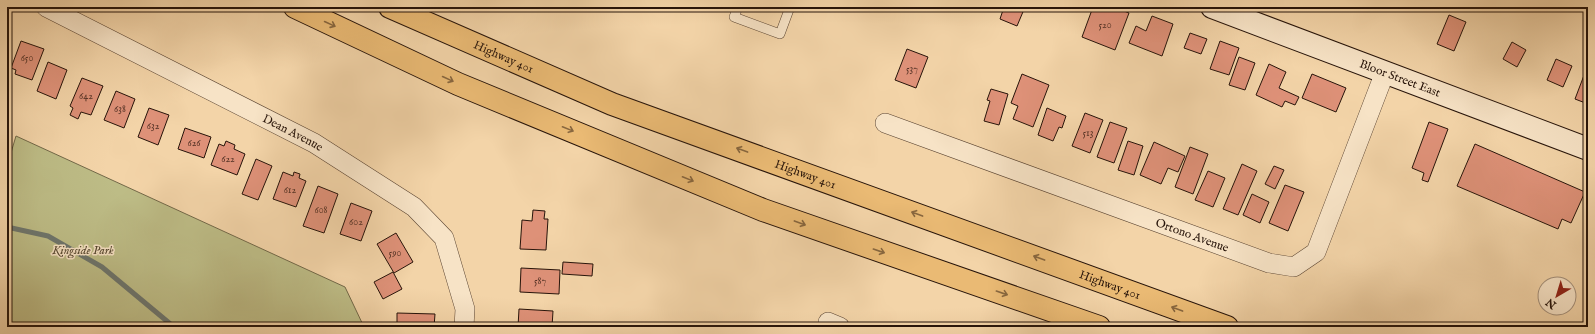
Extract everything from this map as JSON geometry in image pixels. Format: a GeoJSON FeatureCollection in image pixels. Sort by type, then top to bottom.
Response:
{"type":"FeatureCollection","features":[{"type":"Feature","properties":{"kind":"highway"},"geometry":{"type":"LineString","coordinates":[[295,7],[458,84],[763,210],[1099,327]]}},
{"type":"Feature","properties":{"kind":"highway","name":"Highway 401"},"geometry":{"type":"LineString","coordinates":[[390,7],[612,104],[862,193],[1227,327]]}},
{"type":"Feature","properties":{"kind":"highway"},"geometry":{"type":"LineString","coordinates":[[427,7],[612,104]]}},
{"type":"Feature","properties":{"kind":"main road","name":"Bloor Street East"},"geometry":{"type":"LineString","coordinates":[[1212,7],[1588,150]]}},
{"type":"Feature","properties":{"kind":"street","name":"Dean Avenue"},"geometry":{"type":"LineString","coordinates":[[46,7],[314,144],[414,206],[444,238],[465,309],[464,327]]}},
{"type":"Feature","properties":{"kind":"street","name":"Ortono Avenue"},"geometry":{"type":"LineString","coordinates":[[885,123],[1269,263],[1294,267],[1316,252],[1385,72]]}},
{"type":"Feature","properties":{"kind":"lane"},"geometry":{"type":"LineString","coordinates":[[738,7],[734,17],[780,34],[790,7]]}},
{"type":"Feature","properties":{"kind":"green space","name":"Kingside Park"},"geometry":{"type":"Polygon","coordinates":[[[16,136],[345,287],[364,327],[7,327],[7,166],[16,136]]]}},
{"type":"Feature","properties":{"kind":"building"},"geometry":{"type":"Polygon","coordinates":[[[1004,7],[1025,7],[1017,26],[1000,19],[1004,7]]]}},
{"type":"Feature","properties":{"kind":"building"},"geometry":{"type":"Polygon","coordinates":[[[1093,7],[1114,7],[1129,13],[1115,50],[1082,37],[1093,7]]]}},
{"type":"Feature","properties":{"kind":"building"},"geometry":{"type":"Polygon","coordinates":[[[1449,15],[1466,22],[1454,51],[1437,44],[1449,15]]]}},
{"type":"Feature","properties":{"kind":"building"},"geometry":{"type":"Polygon","coordinates":[[[1152,16],[1173,24],[1162,56],[1129,43],[1136,26],[1146,31],[1152,16]]]}},
{"type":"Feature","properties":{"kind":"building"},"geometry":{"type":"Polygon","coordinates":[[[1190,33],[1207,39],[1201,54],[1184,48],[1190,33]]]}},
{"type":"Feature","properties":{"kind":"building"},"geometry":{"type":"Polygon","coordinates":[[[21,41],[44,49],[32,80],[15,74],[16,70],[11,68],[21,41]]]}},
{"type":"Feature","properties":{"kind":"building"},"geometry":{"type":"Polygon","coordinates":[[[1220,41],[1239,48],[1229,75],[1210,69],[1220,41]]]}},
{"type":"Feature","properties":{"kind":"building"},"geometry":{"type":"Polygon","coordinates":[[[1512,42],[1526,50],[1517,67],[1503,59],[1512,42]]]}},
{"type":"Feature","properties":{"kind":"building"},"geometry":{"type":"Polygon","coordinates":[[[907,49],[928,57],[916,88],[895,80],[907,49]]]}},
{"type":"Feature","properties":{"kind":"building"},"geometry":{"type":"Polygon","coordinates":[[[1239,57],[1255,63],[1245,90],[1229,85],[1239,57]]]}},
{"type":"Feature","properties":{"kind":"building"},"geometry":{"type":"Polygon","coordinates":[[[1556,59],[1572,66],[1563,87],[1547,80],[1556,59]]]}},
{"type":"Feature","properties":{"kind":"building"},"geometry":{"type":"Polygon","coordinates":[[[48,62],[67,70],[56,99],[37,91],[48,62]]]}},
{"type":"Feature","properties":{"kind":"building"},"geometry":{"type":"Polygon","coordinates":[[[1269,64],[1286,72],[1279,88],[1299,97],[1295,105],[1285,101],[1282,107],[1256,95],[1269,64]]]}},
{"type":"Feature","properties":{"kind":"building"},"geometry":{"type":"Polygon","coordinates":[[[1586,70],[1588,71],[1588,104],[1575,99],[1586,70]]]}},
{"type":"Feature","properties":{"kind":"building"},"geometry":{"type":"Polygon","coordinates":[[[1022,74],[1049,85],[1033,127],[1013,119],[1018,106],[1011,103],[1022,74]]]}},
{"type":"Feature","properties":{"kind":"building"},"geometry":{"type":"Polygon","coordinates":[[[1312,74],[1346,88],[1336,112],[1302,98],[1312,74]]]}},
{"type":"Feature","properties":{"kind":"building"},"geometry":{"type":"Polygon","coordinates":[[[82,78],[103,86],[91,115],[81,112],[78,119],[70,115],[73,108],[70,106],[82,78]]]}},
{"type":"Feature","properties":{"kind":"building"},"geometry":{"type":"Polygon","coordinates":[[[991,89],[1008,94],[999,125],[984,121],[990,101],[987,100],[991,89]]]}},
{"type":"Feature","properties":{"kind":"building"},"geometry":{"type":"Polygon","coordinates":[[[116,91],[135,99],[124,128],[104,120],[116,91]]]}},
{"type":"Feature","properties":{"kind":"building"},"geometry":{"type":"Polygon","coordinates":[[[149,108],[169,115],[158,145],[138,137],[149,108]]]}},
{"type":"Feature","properties":{"kind":"building"},"geometry":{"type":"Polygon","coordinates":[[[1047,108],[1066,116],[1062,128],[1059,127],[1053,141],[1038,135],[1047,108]]]}},
{"type":"Feature","properties":{"kind":"building"},"geometry":{"type":"Polygon","coordinates":[[[1085,113],[1103,120],[1090,153],[1072,146],[1085,113]]]}},
{"type":"Feature","properties":{"kind":"building"},"geometry":{"type":"Polygon","coordinates":[[[1110,122],[1127,128],[1114,163],[1097,157],[1110,122]]]}},
{"type":"Feature","properties":{"kind":"building"},"geometry":{"type":"Polygon","coordinates":[[[1429,122],[1448,129],[1428,182],[1422,180],[1424,173],[1412,168],[1429,122]]]}},
{"type":"Feature","properties":{"kind":"building"},"geometry":{"type":"Polygon","coordinates":[[[185,128],[211,137],[204,158],[178,149],[185,128]]]}},
{"type":"Feature","properties":{"kind":"building"},"geometry":{"type":"Polygon","coordinates":[[[226,141],[235,145],[234,149],[245,154],[237,175],[211,165],[219,144],[224,146],[226,141]]]}},
{"type":"Feature","properties":{"kind":"building"},"geometry":{"type":"Polygon","coordinates":[[[1128,141],[1143,146],[1134,175],[1118,170],[1128,141]]]}},
{"type":"Feature","properties":{"kind":"building"},"geometry":{"type":"Polygon","coordinates":[[[1154,142],[1185,156],[1178,172],[1168,168],[1161,184],[1140,175],[1154,142]]]}},
{"type":"Feature","properties":{"kind":"building"},"geometry":{"type":"Polygon","coordinates":[[[1475,144],[1585,192],[1571,223],[1562,219],[1558,229],[1457,186],[1475,144]]]}},
{"type":"Feature","properties":{"kind":"building"},"geometry":{"type":"Polygon","coordinates":[[[1190,147],[1208,154],[1193,194],[1175,187],[1190,147]]]}},
{"type":"Feature","properties":{"kind":"building"},"geometry":{"type":"Polygon","coordinates":[[[256,159],[272,166],[258,200],[242,194],[256,159]]]}},
{"type":"Feature","properties":{"kind":"building"},"geometry":{"type":"Polygon","coordinates":[[[1242,164],[1257,171],[1238,215],[1223,209],[1242,164]]]}},
{"type":"Feature","properties":{"kind":"building"},"geometry":{"type":"Polygon","coordinates":[[[1274,166],[1284,170],[1275,189],[1265,184],[1274,166]]]}},
{"type":"Feature","properties":{"kind":"building"},"geometry":{"type":"Polygon","coordinates":[[[1208,171],[1225,178],[1213,207],[1195,200],[1208,171]]]}},
{"type":"Feature","properties":{"kind":"building"},"geometry":{"type":"Polygon","coordinates":[[[283,172],[293,176],[294,172],[300,174],[299,178],[306,181],[296,207],[273,199],[283,172]]]}},
{"type":"Feature","properties":{"kind":"building"},"geometry":{"type":"Polygon","coordinates":[[[1285,185],[1304,192],[1288,231],[1269,223],[1285,185]]]}},
{"type":"Feature","properties":{"kind":"building"},"geometry":{"type":"Polygon","coordinates":[[[318,186],[338,194],[324,233],[303,226],[318,186]]]}},
{"type":"Feature","properties":{"kind":"building"},"geometry":{"type":"Polygon","coordinates":[[[1252,194],[1269,202],[1260,223],[1243,215],[1252,194]]]}},
{"type":"Feature","properties":{"kind":"building"},"geometry":{"type":"Polygon","coordinates":[[[351,203],[372,211],[361,241],[340,234],[351,203]]]}},
{"type":"Feature","properties":{"kind":"building"},"geometry":{"type":"Polygon","coordinates":[[[533,210],[545,211],[544,219],[548,219],[546,250],[520,249],[522,220],[532,221],[533,210]]]}},
{"type":"Feature","properties":{"kind":"building"},"geometry":{"type":"Polygon","coordinates":[[[396,233],[413,262],[394,273],[377,244],[396,233]]]}},
{"type":"Feature","properties":{"kind":"building"},"geometry":{"type":"Polygon","coordinates":[[[563,262],[593,264],[592,276],[562,274],[563,262]]]}},
{"type":"Feature","properties":{"kind":"building"},"geometry":{"type":"Polygon","coordinates":[[[521,268],[560,270],[559,294],[520,292],[521,268]]]}},
{"type":"Feature","properties":{"kind":"building"},"geometry":{"type":"Polygon","coordinates":[[[393,272],[402,289],[383,299],[374,282],[393,272]]]}},
{"type":"Feature","properties":{"kind":"building"},"geometry":{"type":"Polygon","coordinates":[[[519,309],[553,311],[552,327],[518,327],[519,309]]]}},
{"type":"Feature","properties":{"kind":"building"},"geometry":{"type":"Polygon","coordinates":[[[397,313],[435,314],[434,327],[397,327],[397,313]]]}},
{"type":"Feature","properties":{"kind":"waterway"},"geometry":{"type":"LineString","coordinates":[[7,227],[48,236],[102,267],[174,327]]}}]}
